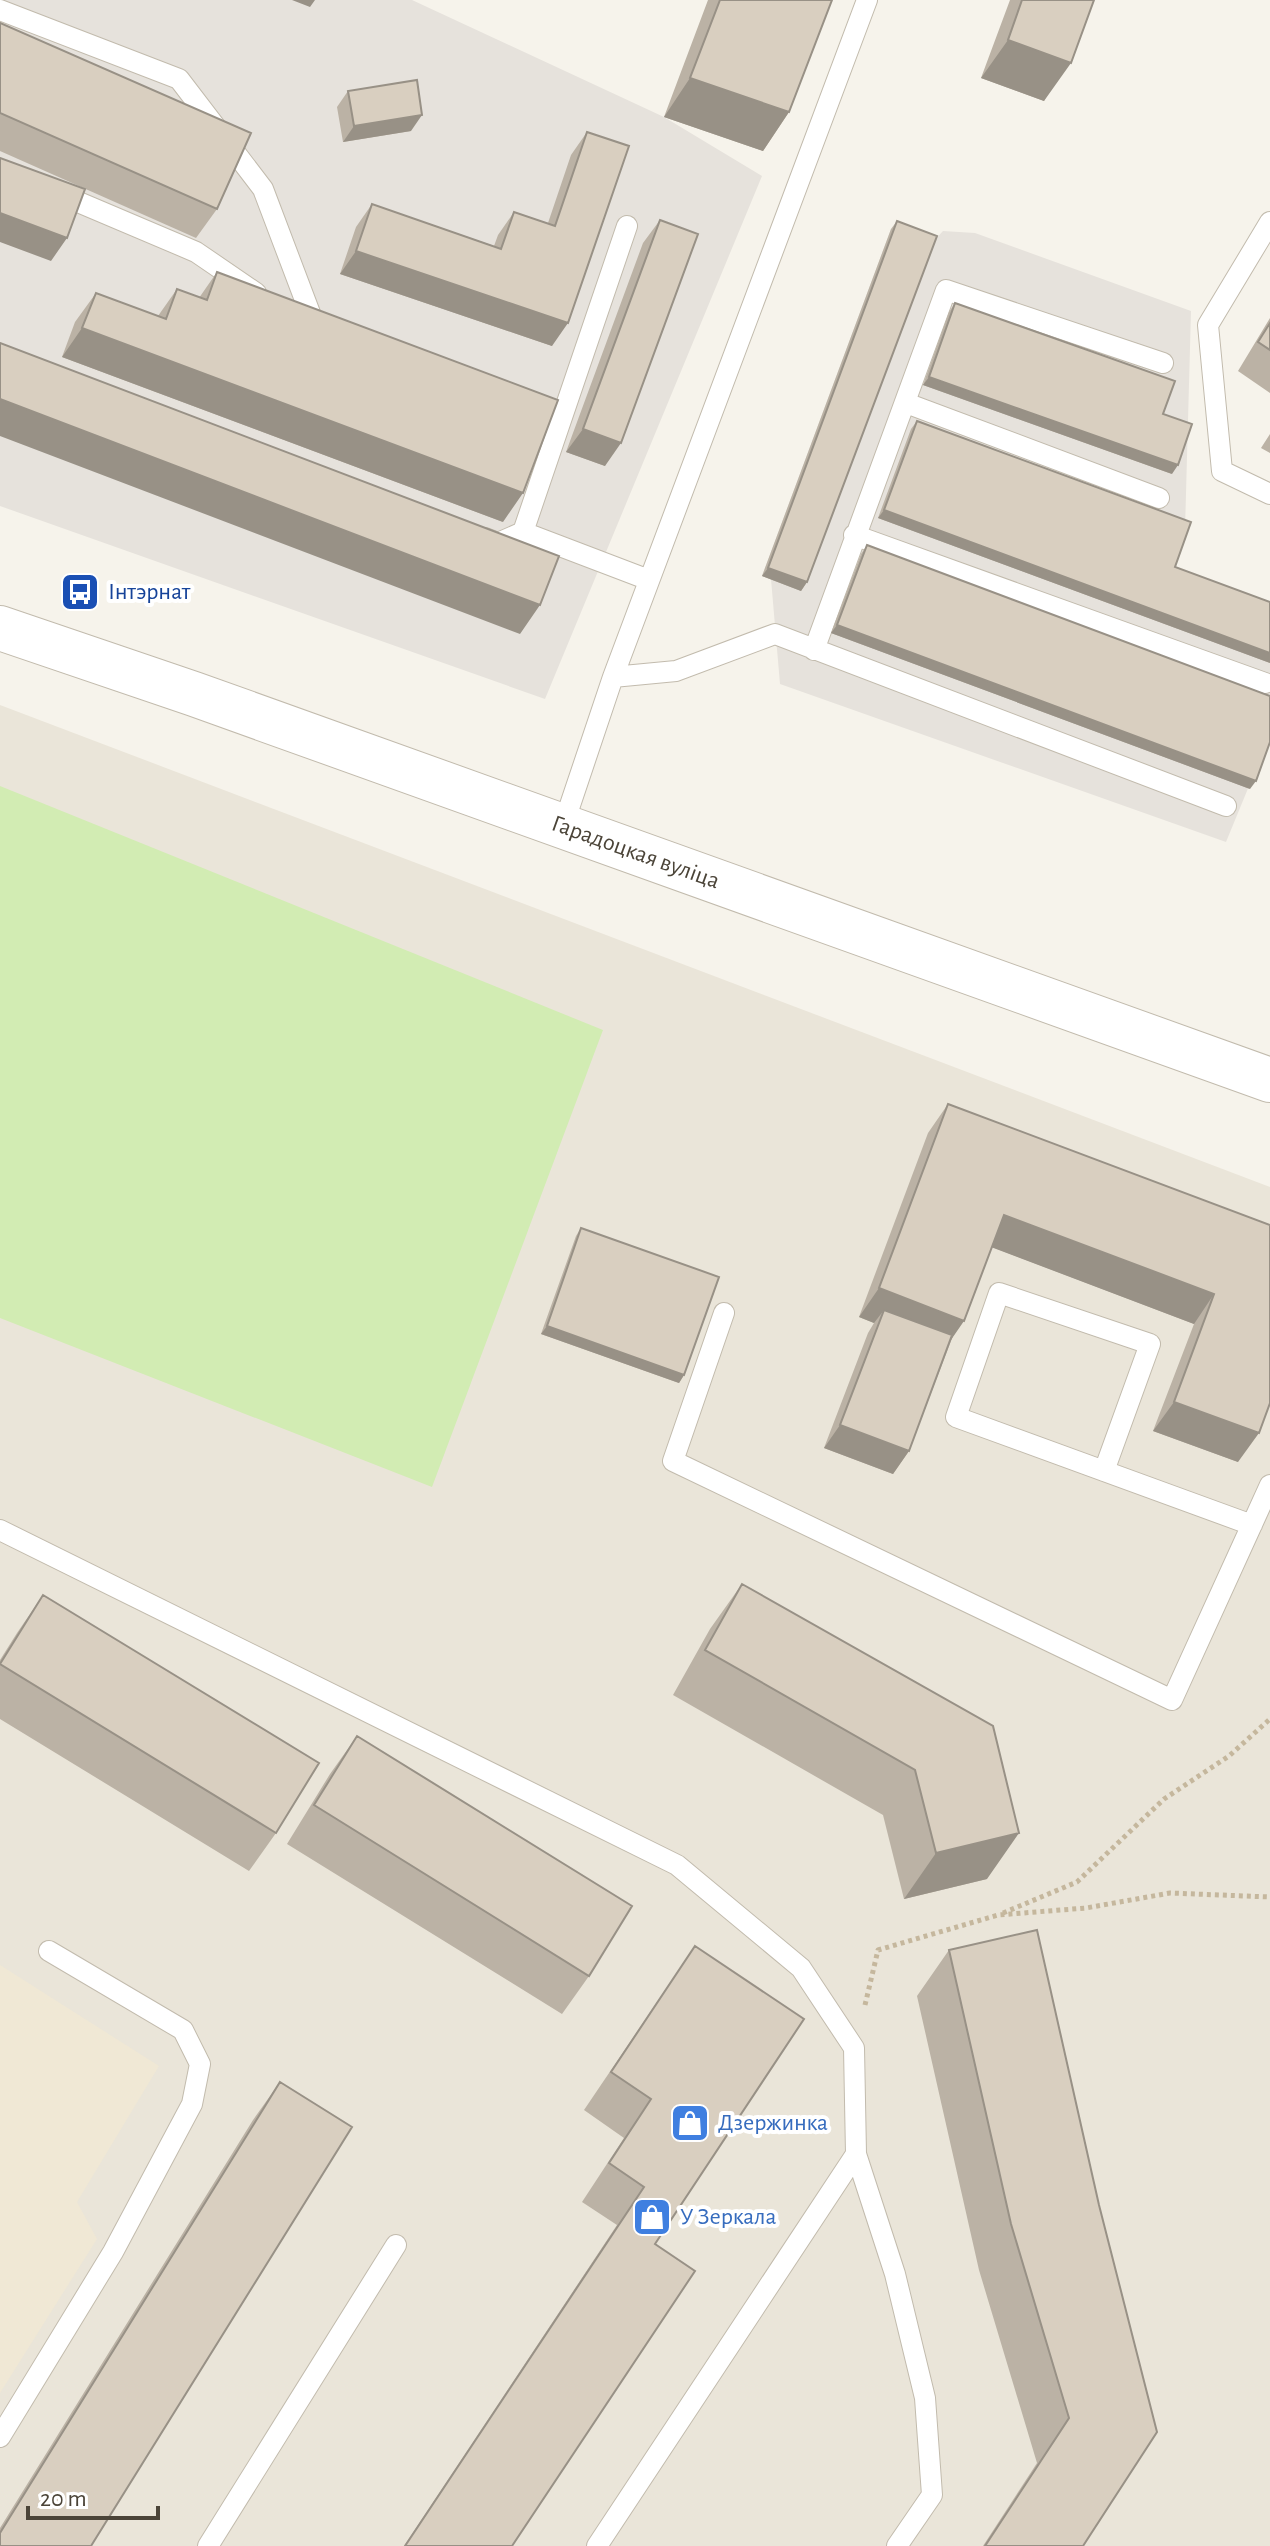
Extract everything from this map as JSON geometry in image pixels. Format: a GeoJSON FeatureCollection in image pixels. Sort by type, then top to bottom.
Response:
{"type":"FeatureCollection","features":[{"type":"Feature","properties":{"kind":"street","name":"Гарадоцкая вуліца"},"geometry":{"type":"LineString","coordinates":[[0,628],[194,694],[1270,1080]]}},
{"type":"Feature","properties":{"kind":"lane"},"geometry":{"type":"LineString","coordinates":[[563,826],[613,677],[867,0]]}},
{"type":"Feature","properties":{"kind":"lane"},"geometry":{"type":"LineString","coordinates":[[0,10],[179,79],[263,189],[326,337],[294,318]]}},
{"type":"Feature","properties":{"kind":"lane"},"geometry":{"type":"LineString","coordinates":[[42,187],[196,252],[269,302]]}},
{"type":"Feature","properties":{"kind":"lane"},"geometry":{"type":"LineString","coordinates":[[1270,222],[1208,325],[1222,471],[1270,494]]}},
{"type":"Feature","properties":{"kind":"lane"},"geometry":{"type":"LineString","coordinates":[[523,532],[627,226]]}},
{"type":"Feature","properties":{"kind":"lane"},"geometry":{"type":"LineString","coordinates":[[814,650],[946,290],[1163,363]]}},
{"type":"Feature","properties":{"kind":"lane"},"geometry":{"type":"LineString","coordinates":[[503,402],[560,422]]}},
{"type":"Feature","properties":{"kind":"lane"},"geometry":{"type":"LineString","coordinates":[[906,403],[1159,498]]}},
{"type":"Feature","properties":{"kind":"lane"},"geometry":{"type":"LineString","coordinates":[[469,532],[498,543],[523,532],[649,580]]}},
{"type":"Feature","properties":{"kind":"lane"},"geometry":{"type":"LineString","coordinates":[[854,535],[1265,683]]}},
{"type":"Feature","properties":{"kind":"lane"},"geometry":{"type":"LineString","coordinates":[[613,677],[676,671],[775,634],[1226,806]]}},
{"type":"Feature","properties":{"kind":"lane"},"geometry":{"type":"LineString","coordinates":[[1104,1471],[1150,1344],[999,1293],[956,1417],[1104,1471],[1252,1525]]}},
{"type":"Feature","properties":{"kind":"lane"},"geometry":{"type":"LineString","coordinates":[[724,1313],[673,1461],[1172,1700],[1270,1485]]}},
{"type":"Feature","properties":{"kind":"lane"},"geometry":{"type":"LineString","coordinates":[[0,1530],[677,1865],[801,1968],[854,2048],[856,2154],[895,2274],[925,2398],[932,2495],[897,2546]]}},
{"type":"Feature","properties":{"kind":"lane"},"geometry":{"type":"LineString","coordinates":[[0,2437],[120,2238],[192,2104],[200,2064],[183,2030],[49,1951]]}},
{"type":"Feature","properties":{"kind":"lane"},"geometry":{"type":"LineString","coordinates":[[597,2546],[856,2154]]}},
{"type":"Feature","properties":{"kind":"lane"},"geometry":{"type":"LineString","coordinates":[[208,2546],[396,2245]]}},
{"type":"Feature","properties":{"kind":"path"},"geometry":{"type":"LineString","coordinates":[[854,2048],[878,1950],[998,1915],[1077,1882],[1164,1799],[1229,1756],[1270,1719]]}},
{"type":"Feature","properties":{"kind":"path"},"geometry":{"type":"LineString","coordinates":[[998,1915],[1086,1908],[1170,1893],[1270,1897]]}},
{"type":"Feature","properties":{"kind":"shaded area"},"geometry":{"type":"Polygon","coordinates":[[[0,0],[412,0],[664,117],[762,176],[545,699],[0,506],[0,0]]]}},
{"type":"Feature","properties":{"kind":"shaded area"},"geometry":{"type":"Polygon","coordinates":[[[891,229],[931,244],[943,231],[975,233],[1191,311],[1185,530],[1169,575],[1270,612],[1270,735],[1226,842],[780,684],[771,579],[762,576],[891,229]]]}},
{"type":"Feature","properties":{"kind":"shaded area"},"geometry":{"type":"Polygon","coordinates":[[[0,705],[1270,1187],[1270,2546],[0,2546],[0,705]]]}},
{"type":"Feature","properties":{"kind":"shaded area"},"geometry":{"type":"Polygon","coordinates":[[[0,1965],[159,2066],[77,2202],[97,2239],[0,2393],[0,1965]]]}},
{"type":"Feature","properties":{"kind":"green space"},"geometry":{"type":"Polygon","coordinates":[[[0,786],[603,1030],[432,1487],[0,1318],[0,786]]]}},
{"type":"Feature","properties":{"kind":"building"},"geometry":{"type":"Polygon","coordinates":[[[720,0],[832,0],[789,112],[690,78],[720,0]]]}},
{"type":"Feature","properties":{"kind":"building"},"geometry":{"type":"Polygon","coordinates":[[[1022,0],[1094,0],[1071,63],[1008,40],[1022,0]]]}},
{"type":"Feature","properties":{"kind":"building"},"geometry":{"type":"Polygon","coordinates":[[[0,23],[251,133],[217,209],[0,113],[0,23]]]}},
{"type":"Feature","properties":{"kind":"building"},"geometry":{"type":"Polygon","coordinates":[[[417,80],[422,115],[354,126],[348,91],[417,80]]]}},
{"type":"Feature","properties":{"kind":"building"},"geometry":{"type":"Polygon","coordinates":[[[587,132],[629,146],[568,323],[356,251],[372,204],[501,249],[514,212],[555,226],[587,132]]]}},
{"type":"Feature","properties":{"kind":"building"},"geometry":{"type":"Polygon","coordinates":[[[0,158],[85,189],[67,238],[0,213],[0,158]]]}},
{"type":"Feature","properties":{"kind":"building"},"geometry":{"type":"Polygon","coordinates":[[[660,220],[698,234],[621,443],[583,429],[660,220]]]}},
{"type":"Feature","properties":{"kind":"building"},"geometry":{"type":"Polygon","coordinates":[[[897,221],[937,236],[807,582],[768,568],[897,221]]]}},
{"type":"Feature","properties":{"kind":"building"},"geometry":{"type":"Polygon","coordinates":[[[217,272],[558,400],[523,493],[82,328],[96,293],[166,319],[177,289],[207,300],[217,272]]]}},
{"type":"Feature","properties":{"kind":"building"},"geometry":{"type":"Polygon","coordinates":[[[955,303],[1175,381],[1163,414],[1192,424],[1178,465],[929,377],[955,303]]]}},
{"type":"Feature","properties":{"kind":"building"},"geometry":{"type":"Polygon","coordinates":[[[1270,323],[1270,350],[1258,342],[1270,323]]]}},
{"type":"Feature","properties":{"kind":"building"},"geometry":{"type":"Polygon","coordinates":[[[0,343],[559,556],[540,605],[0,399],[0,343]]]}},
{"type":"Feature","properties":{"kind":"building"},"geometry":{"type":"Polygon","coordinates":[[[917,421],[1191,522],[1175,567],[1270,602],[1270,653],[884,510],[917,421]]]}},
{"type":"Feature","properties":{"kind":"building"},"geometry":{"type":"Polygon","coordinates":[[[867,545],[1270,696],[1270,742],[1256,781],[837,625],[867,545]]]}},
{"type":"Feature","properties":{"kind":"building"},"geometry":{"type":"Polygon","coordinates":[[[948,1104],[1270,1225],[1270,1403],[1259,1433],[1174,1402],[1214,1294],[1004,1215],[964,1321],[879,1288],[948,1104]]]}},
{"type":"Feature","properties":{"kind":"building"},"geometry":{"type":"Polygon","coordinates":[[[581,1228],[719,1277],[684,1375],[547,1326],[581,1228]]]}},
{"type":"Feature","properties":{"kind":"building"},"geometry":{"type":"Polygon","coordinates":[[[884,1310],[952,1335],[909,1451],[840,1425],[884,1310]]]}},
{"type":"Feature","properties":{"kind":"building"},"geometry":{"type":"Polygon","coordinates":[[[742,1584],[993,1726],[1019,1833],[936,1853],[915,1770],[705,1650],[742,1584]]]}},
{"type":"Feature","properties":{"kind":"building"},"geometry":{"type":"Polygon","coordinates":[[[43,1595],[319,1763],[276,1833],[0,1664],[43,1595]]]}},
{"type":"Feature","properties":{"kind":"building"},"geometry":{"type":"Polygon","coordinates":[[[357,1736],[632,1906],[589,1976],[314,1805],[357,1736]]]}},
{"type":"Feature","properties":{"kind":"building"},"geometry":{"type":"Polygon","coordinates":[[[1037,1930],[1099,2205],[1157,2432],[1083,2546],[985,2546],[1069,2418],[1011,2224],[949,1950],[1037,1930]]]}},
{"type":"Feature","properties":{"kind":"building"},"geometry":{"type":"Polygon","coordinates":[[[695,1946],[804,2019],[655,2244],[695,2271],[512,2546],[405,2546],[644,2187],[609,2163],[651,2099],[611,2072],[695,1946]]]}},
{"type":"Feature","properties":{"kind":"building"},"geometry":{"type":"Polygon","coordinates":[[[280,2082],[352,2127],[91,2546],[0,2546],[0,2533],[280,2082]]]}},
{"type":"Feature","properties":{"kind":"place","name":"Інтэрнат"},"geometry":{"type":"Point","coordinates":[80,592]}},
{"type":"Feature","properties":{"kind":"place","name":"Дзержинка"},"geometry":{"type":"Point","coordinates":[690,2123]}},
{"type":"Feature","properties":{"kind":"place","name":"У Зеркала"},"geometry":{"type":"Point","coordinates":[652,2217]}}]}
